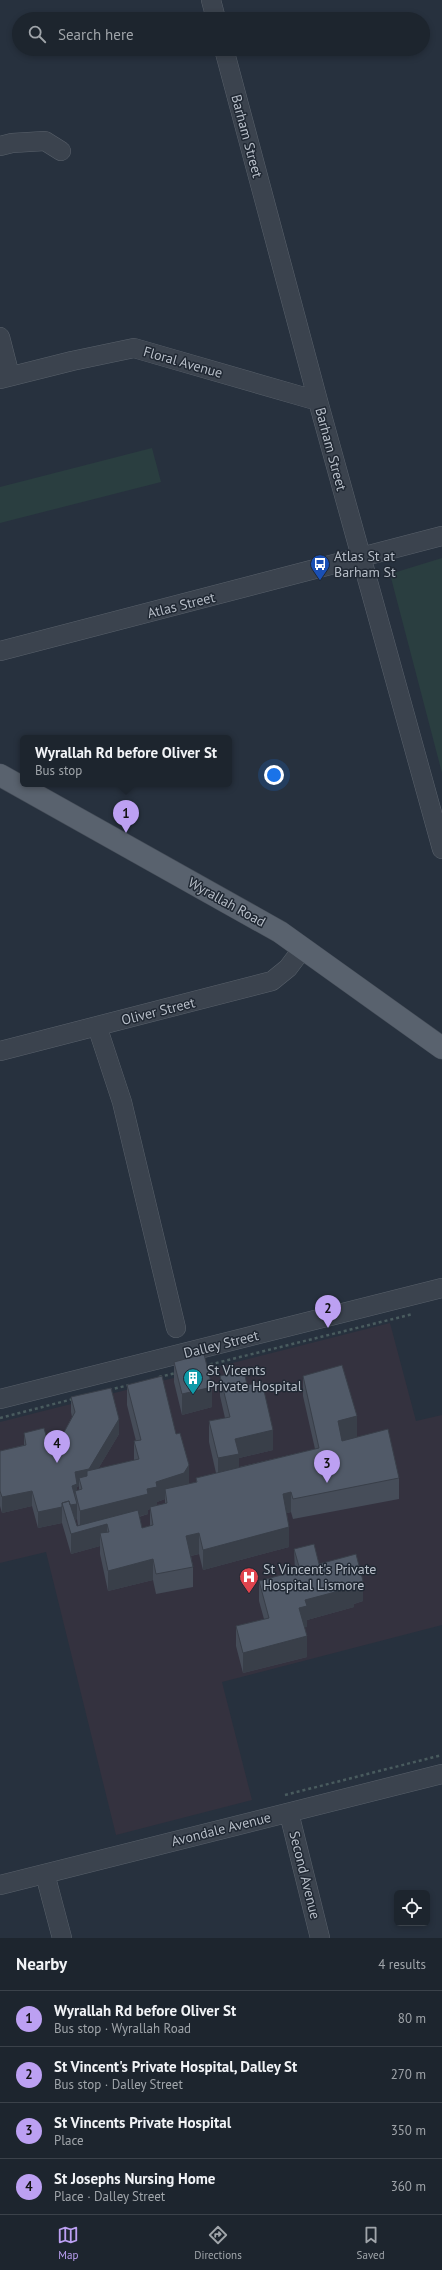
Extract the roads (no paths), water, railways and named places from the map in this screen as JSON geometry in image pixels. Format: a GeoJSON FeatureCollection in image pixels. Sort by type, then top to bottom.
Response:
{"type":"FeatureCollection","features":[{"type":"Feature","properties":{"kind":"main road","name":"Wyrallah Road"},"geometry":{"type":"LineString","coordinates":[[0,775],[20,786]]}},
{"type":"Feature","properties":{"kind":"main road","name":"Wyrallah Road"},"geometry":{"type":"LineString","coordinates":[[21,787],[280,932],[442,1048]]}},
{"type":"Feature","properties":{"kind":"street"},"geometry":{"type":"LineString","coordinates":[[211,0],[214,12]]}},
{"type":"Feature","properties":{"kind":"street","name":"Barham Street"},"geometry":{"type":"LineString","coordinates":[[226,56],[318,401],[442,849]]}},
{"type":"Feature","properties":{"kind":"street"},"geometry":{"type":"LineString","coordinates":[[0,146],[12,143],[45,142],[61,151]]}},
{"type":"Feature","properties":{"kind":"street"},"geometry":{"type":"LineString","coordinates":[[0,337],[5,378]]}},
{"type":"Feature","properties":{"kind":"street","name":"Floral Avenue"},"geometry":{"type":"LineString","coordinates":[[5,378],[72,361],[134,348],[318,401]]}},
{"type":"Feature","properties":{"kind":"street","name":"Atlas Street"},"geometry":{"type":"LineString","coordinates":[[0,651],[442,536]]}},
{"type":"Feature","properties":{"kind":"street","name":"Oliver Street"},"geometry":{"type":"LineString","coordinates":[[0,1051],[272,981],[288,968],[303,948]]}},
{"type":"Feature","properties":{"kind":"street"},"geometry":{"type":"LineString","coordinates":[[97,1026],[122,1102],[176,1328]]}},
{"type":"Feature","properties":{"kind":"street","name":"Dalley Street"},"geometry":{"type":"LineString","coordinates":[[0,1399],[442,1288]]}},
{"type":"Feature","properties":{"kind":"street","name":"Avondale Avenue"},"geometry":{"type":"LineString","coordinates":[[0,1885],[45,1874],[287,1804],[442,1774]]}},
{"type":"Feature","properties":{"kind":"street","name":"Second Avenue"},"geometry":{"type":"LineString","coordinates":[[287,1804],[320,1938]]}},
{"type":"Feature","properties":{"kind":"street"},"geometry":{"type":"LineString","coordinates":[[45,1874],[62,1938]]}},
{"type":"Feature","properties":{"kind":"place","name":"Atlas St at Barham St"},"geometry":{"type":"Point","coordinates":[320,581]}},
{"type":"Feature","properties":{"kind":"place","name":"Wyrallah Rd before Oliver St"},"geometry":{"type":"Point","coordinates":[126,833]}},
{"type":"Feature","properties":{"kind":"place","name":"St Vincent's Private Hospital, Dalley St"},"geometry":{"type":"Point","coordinates":[328,1328]}},
{"type":"Feature","properties":{"kind":"place","name":"St Vicents Private Hospital"},"geometry":{"type":"Point","coordinates":[193,1395]}},
{"type":"Feature","properties":{"kind":"place","name":"St Josephs Nursing Home"},"geometry":{"type":"Point","coordinates":[57,1463]}},
{"type":"Feature","properties":{"kind":"place","name":"St Vincents Private Hospital"},"geometry":{"type":"Point","coordinates":[327,1483]}},
{"type":"Feature","properties":{"kind":"place","name":"St Vincent's Private Hospital Lismore"},"geometry":{"type":"Point","coordinates":[249,1594]}}]}
